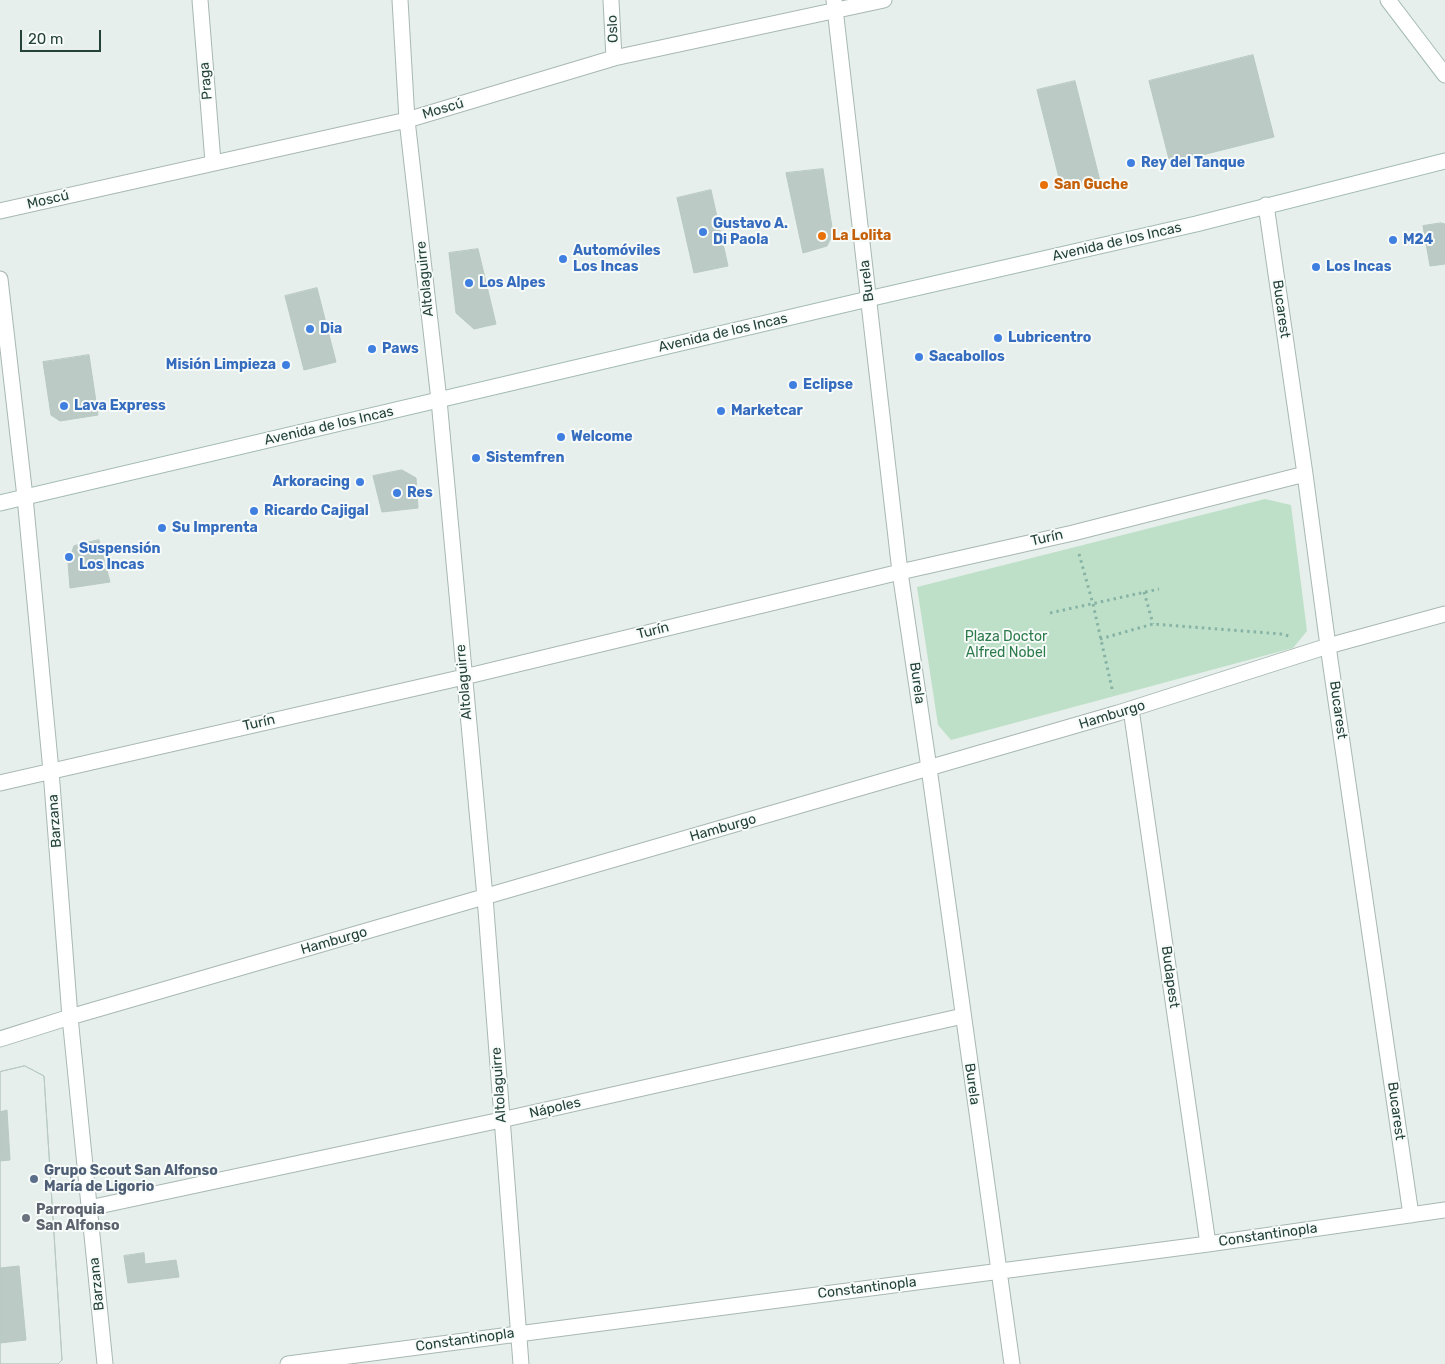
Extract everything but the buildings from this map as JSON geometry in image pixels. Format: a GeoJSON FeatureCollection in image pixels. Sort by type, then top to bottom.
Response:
{"type":"FeatureCollection","features":[{"type":"Feature","properties":{"kind":"street","name":"Praga"},"geometry":{"type":"LineString","coordinates":[[200,0],[213,162]]}},
{"type":"Feature","properties":{"kind":"street","name":"Altolaguirre"},"geometry":{"type":"LineString","coordinates":[[400,0],[407,120],[439,400],[485,897],[521,1364]]}},
{"type":"Feature","properties":{"kind":"street","name":"Oslo"},"geometry":{"type":"LineString","coordinates":[[611,0],[614,58]]}},
{"type":"Feature","properties":{"kind":"street","name":"Moscú"},"geometry":{"type":"LineString","coordinates":[[0,211],[407,120],[614,58],[835,6],[884,0]]}},
{"type":"Feature","properties":{"kind":"street"},"geometry":{"type":"LineString","coordinates":[[1388,0],[1445,75]]}},
{"type":"Feature","properties":{"kind":"street","name":"Burela"},"geometry":{"type":"LineString","coordinates":[[835,6],[900,572],[930,768],[1012,1364]]}},
{"type":"Feature","properties":{"kind":"street","name":"Avenida de los Incas"},"geometry":{"type":"LineString","coordinates":[[0,503],[869,298],[1196,224],[1445,161]]}},
{"type":"Feature","properties":{"kind":"street","name":"Bucarest"},"geometry":{"type":"LineString","coordinates":[[1266,205],[1411,1215]]}},
{"type":"Feature","properties":{"kind":"street","name":"Barzana"},"geometry":{"type":"LineString","coordinates":[[0,278],[51,771],[70,1017],[105,1364]]}},
{"type":"Feature","properties":{"kind":"street","name":"Turín"},"geometry":{"type":"LineString","coordinates":[[0,783],[464,677],[1073,532],[1305,474]]}},
{"type":"Feature","properties":{"kind":"street","name":"Hamburgo"},"geometry":{"type":"LineString","coordinates":[[0,1039],[70,1017],[1124,711],[1328,646],[1445,614]]}},
{"type":"Feature","properties":{"kind":"street","name":"Budapest"},"geometry":{"type":"LineString","coordinates":[[1124,711],[1208,1244]]}},
{"type":"Feature","properties":{"kind":"street","name":"Nápoles"},"geometry":{"type":"LineString","coordinates":[[89,1208],[501,1120],[963,1016]]}},
{"type":"Feature","properties":{"kind":"street","name":"Constantinopla"},"geometry":{"type":"LineString","coordinates":[[288,1364],[1208,1244],[1445,1210]]}},
{"type":"Feature","properties":{"kind":"path"},"geometry":{"type":"LineString","coordinates":[[1073,532],[1093,604],[1100,639],[1124,711]]}},
{"type":"Feature","properties":{"kind":"path"},"geometry":{"type":"LineString","coordinates":[[1050,613],[1159,589]]}},
{"type":"Feature","properties":{"kind":"path"},"geometry":{"type":"LineString","coordinates":[[1144,592],[1153,624]]}},
{"type":"Feature","properties":{"kind":"path"},"geometry":{"type":"LineString","coordinates":[[1100,639],[1153,624],[1290,636]]}},
{"type":"Feature","properties":{"kind":"green space","name":"Plaza Doctor Alfred Nobel"},"geometry":{"type":"Polygon","coordinates":[[[1265,499],[1291,505],[1307,631],[1293,648],[951,740],[938,725],[917,587],[1265,499]]]}},
{"type":"Feature","properties":{"kind":"place","name":"Rey del Tanque"},"geometry":{"type":"Point","coordinates":[1131,163]}},
{"type":"Feature","properties":{"kind":"place","name":"San Guche"},"geometry":{"type":"Point","coordinates":[1044,185]}},
{"type":"Feature","properties":{"kind":"place","name":"Gustavo A. Di Paola"},"geometry":{"type":"Point","coordinates":[703,232]}},
{"type":"Feature","properties":{"kind":"place","name":"La Lolita"},"geometry":{"type":"Point","coordinates":[822,236]}},
{"type":"Feature","properties":{"kind":"place","name":"M24"},"geometry":{"type":"Point","coordinates":[1393,240]}},
{"type":"Feature","properties":{"kind":"place","name":"Automóviles Los Incas"},"geometry":{"type":"Point","coordinates":[563,259]}},
{"type":"Feature","properties":{"kind":"place","name":"Los Incas"},"geometry":{"type":"Point","coordinates":[1316,267]}},
{"type":"Feature","properties":{"kind":"place","name":"Los Alpes"},"geometry":{"type":"Point","coordinates":[469,283]}},
{"type":"Feature","properties":{"kind":"place","name":"Dia"},"geometry":{"type":"Point","coordinates":[310,329]}},
{"type":"Feature","properties":{"kind":"place","name":"Lubricentro"},"geometry":{"type":"Point","coordinates":[998,338]}},
{"type":"Feature","properties":{"kind":"place","name":"Paws"},"geometry":{"type":"Point","coordinates":[372,349]}},
{"type":"Feature","properties":{"kind":"place","name":"Sacabollos"},"geometry":{"type":"Point","coordinates":[919,357]}},
{"type":"Feature","properties":{"kind":"place","name":"Misión Limpieza"},"geometry":{"type":"Point","coordinates":[286,365]}},
{"type":"Feature","properties":{"kind":"place","name":"Eclipse"},"geometry":{"type":"Point","coordinates":[793,385]}},
{"type":"Feature","properties":{"kind":"place","name":"Lava Express"},"geometry":{"type":"Point","coordinates":[64,406]}},
{"type":"Feature","properties":{"kind":"place","name":"Marketcar"},"geometry":{"type":"Point","coordinates":[721,411]}},
{"type":"Feature","properties":{"kind":"place","name":"Welcome"},"geometry":{"type":"Point","coordinates":[561,437]}},
{"type":"Feature","properties":{"kind":"place","name":"Sistemfren"},"geometry":{"type":"Point","coordinates":[476,458]}},
{"type":"Feature","properties":{"kind":"place","name":"Arkoracing"},"geometry":{"type":"Point","coordinates":[360,482]}},
{"type":"Feature","properties":{"kind":"place","name":"Res"},"geometry":{"type":"Point","coordinates":[397,493]}},
{"type":"Feature","properties":{"kind":"place","name":"Ricardo Cajigal"},"geometry":{"type":"Point","coordinates":[254,511]}},
{"type":"Feature","properties":{"kind":"place","name":"Su Imprenta"},"geometry":{"type":"Point","coordinates":[162,528]}},
{"type":"Feature","properties":{"kind":"place","name":"Suspensión Los Incas"},"geometry":{"type":"Point","coordinates":[69,557]}},
{"type":"Feature","properties":{"kind":"place","name":"Grupo Scout San Alfonso María de Ligorio"},"geometry":{"type":"Point","coordinates":[34,1179]}},
{"type":"Feature","properties":{"kind":"place","name":"Parroquia San Alfonso"},"geometry":{"type":"Point","coordinates":[26,1218]}}]}
